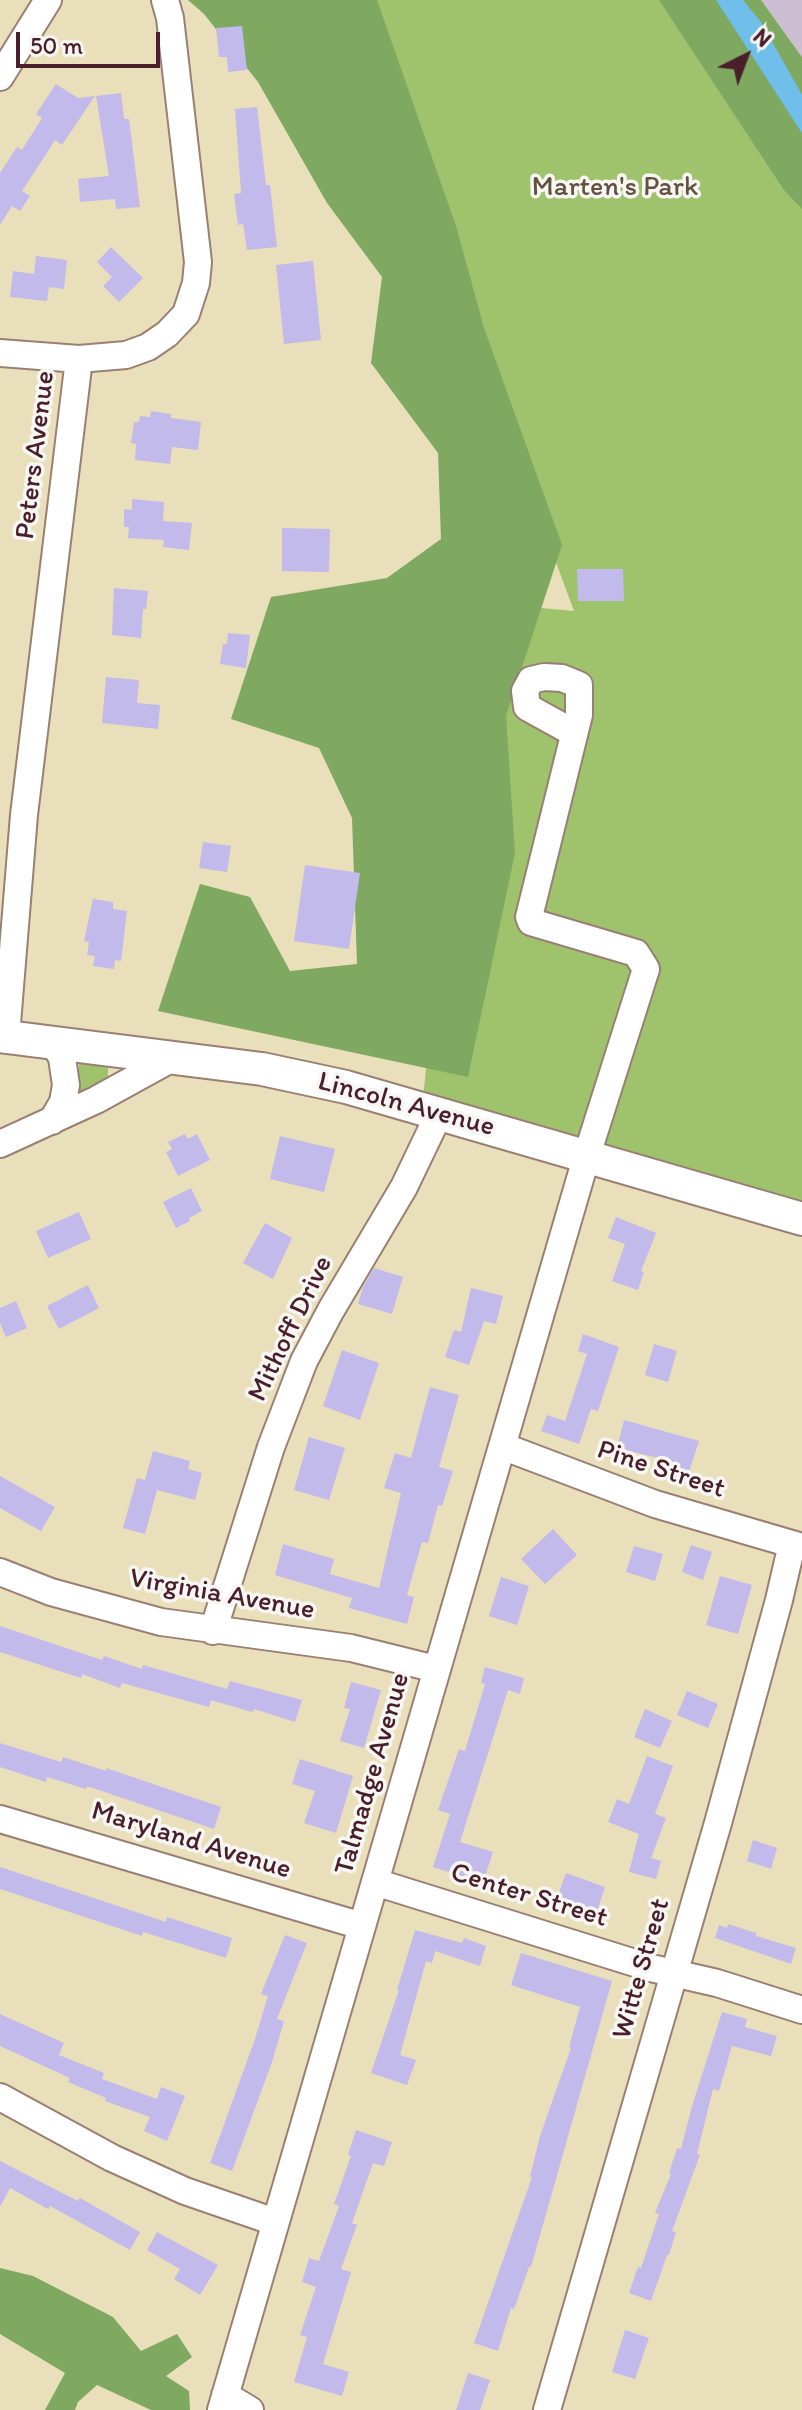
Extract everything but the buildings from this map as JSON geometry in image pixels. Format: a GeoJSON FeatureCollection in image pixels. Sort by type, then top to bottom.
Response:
{"type":"FeatureCollection","features":[{"type":"Feature","properties":{"kind":"main road","name":"Lincoln Avenue"},"geometry":{"type":"LineString","coordinates":[[3,1036],[176,1056],[276,1072],[440,1112],[802,1219]]}},
{"type":"Feature","properties":{"kind":"street"},"geometry":{"type":"LineString","coordinates":[[0,77],[48,0]]}},
{"type":"Feature","properties":{"kind":"street"},"geometry":{"type":"LineString","coordinates":[[0,353],[79,359],[126,355],[148,347],[167,334],[186,314],[196,283],[198,262],[170,18],[165,0]]}},
{"type":"Feature","properties":{"kind":"street","name":"Peters Avenue"},"geometry":{"type":"LineString","coordinates":[[3,1036],[24,815],[79,359]]}},
{"type":"Feature","properties":{"kind":"street","name":"Talmadge Avenue"},"geometry":{"type":"LineString","coordinates":[[223,2403],[587,1155],[646,969],[636,953],[531,922],[529,917],[574,733]]}},
{"type":"Feature","properties":{"kind":"street"},"geometry":{"type":"LineString","coordinates":[[52,1121],[63,1102],[66,1085],[62,1058],[53,1042]]}},
{"type":"Feature","properties":{"kind":"street"},"geometry":{"type":"LineString","coordinates":[[0,1144],[96,1100],[176,1056]]}},
{"type":"Feature","properties":{"kind":"street","name":"Mithoff Drive"},"geometry":{"type":"LineString","coordinates":[[213,1631],[271,1447],[304,1361],[404,1187],[440,1112]]}},
{"type":"Feature","properties":{"kind":"street","name":"Pine Street"},"geometry":{"type":"LineString","coordinates":[[502,1446],[655,1504],[797,1546]]}},
{"type":"Feature","properties":{"kind":"street","name":"Witte Street"},"geometry":{"type":"LineString","coordinates":[[547,2410],[797,1546]]}},
{"type":"Feature","properties":{"kind":"street","name":"Virginia Avenue"},"geometry":{"type":"LineString","coordinates":[[0,1572],[78,1600],[161,1622],[351,1648],[436,1669]]}},
{"type":"Feature","properties":{"kind":"street","name":"Maryland Avenue"},"geometry":{"type":"LineString","coordinates":[[0,1819],[362,1926]]}},
{"type":"Feature","properties":{"kind":"street","name":"Center Street"},"geometry":{"type":"LineString","coordinates":[[375,1882],[802,2010]]}},
{"type":"Feature","properties":{"kind":"street"},"geometry":{"type":"LineString","coordinates":[[0,2097],[112,2158],[185,2191],[275,2222]]}},
{"type":"Feature","properties":{"kind":"street"},"geometry":{"type":"LineString","coordinates":[[223,2403],[250,2410]]}},
{"type":"Feature","properties":{"kind":"shaded area"},"geometry":{"type":"Polygon","coordinates":[[[761,0],[802,0],[802,57],[761,0]]]}},
{"type":"Feature","properties":{"kind":"green space"},"geometry":{"type":"Polygon","coordinates":[[[188,0],[377,0],[456,226],[484,328],[562,545],[506,716],[515,853],[468,1077],[158,1011],[200,884],[250,897],[290,971],[357,964],[352,818],[319,748],[231,719],[271,597],[387,578],[441,539],[438,453],[371,363],[382,277],[327,203],[258,82],[204,14],[188,0]]]}},
{"type":"Feature","properties":{"kind":"green space","name":"Marten's Park"},"geometry":{"type":"Polygon","coordinates":[[[348,0],[734,0],[802,88],[802,1211],[422,1108],[474,602],[574,611],[348,0]]]}},
{"type":"Feature","properties":{"kind":"green space"},"geometry":{"type":"Polygon","coordinates":[[[659,0],[761,0],[802,57],[802,209],[784,190],[659,0]]]}},
{"type":"Feature","properties":{"kind":"green space"},"geometry":{"type":"Polygon","coordinates":[[[80,1060],[104,1062],[108,1066],[108,1078],[78,1092],[75,1089],[80,1060]]]}},
{"type":"Feature","properties":{"kind":"green space"},"geometry":{"type":"Polygon","coordinates":[[[0,2268],[33,2276],[113,2317],[141,2351],[177,2334],[192,2357],[166,2376],[189,2391],[190,2410],[151,2410],[97,2385],[78,2402],[75,2410],[45,2410],[65,2373],[0,2334],[0,2268]]]}},
{"type":"Feature","properties":{"kind":"water"},"geometry":{"type":"Polygon","coordinates":[[[716,0],[743,0],[761,22],[802,95],[802,133],[716,0]]]}}]}
